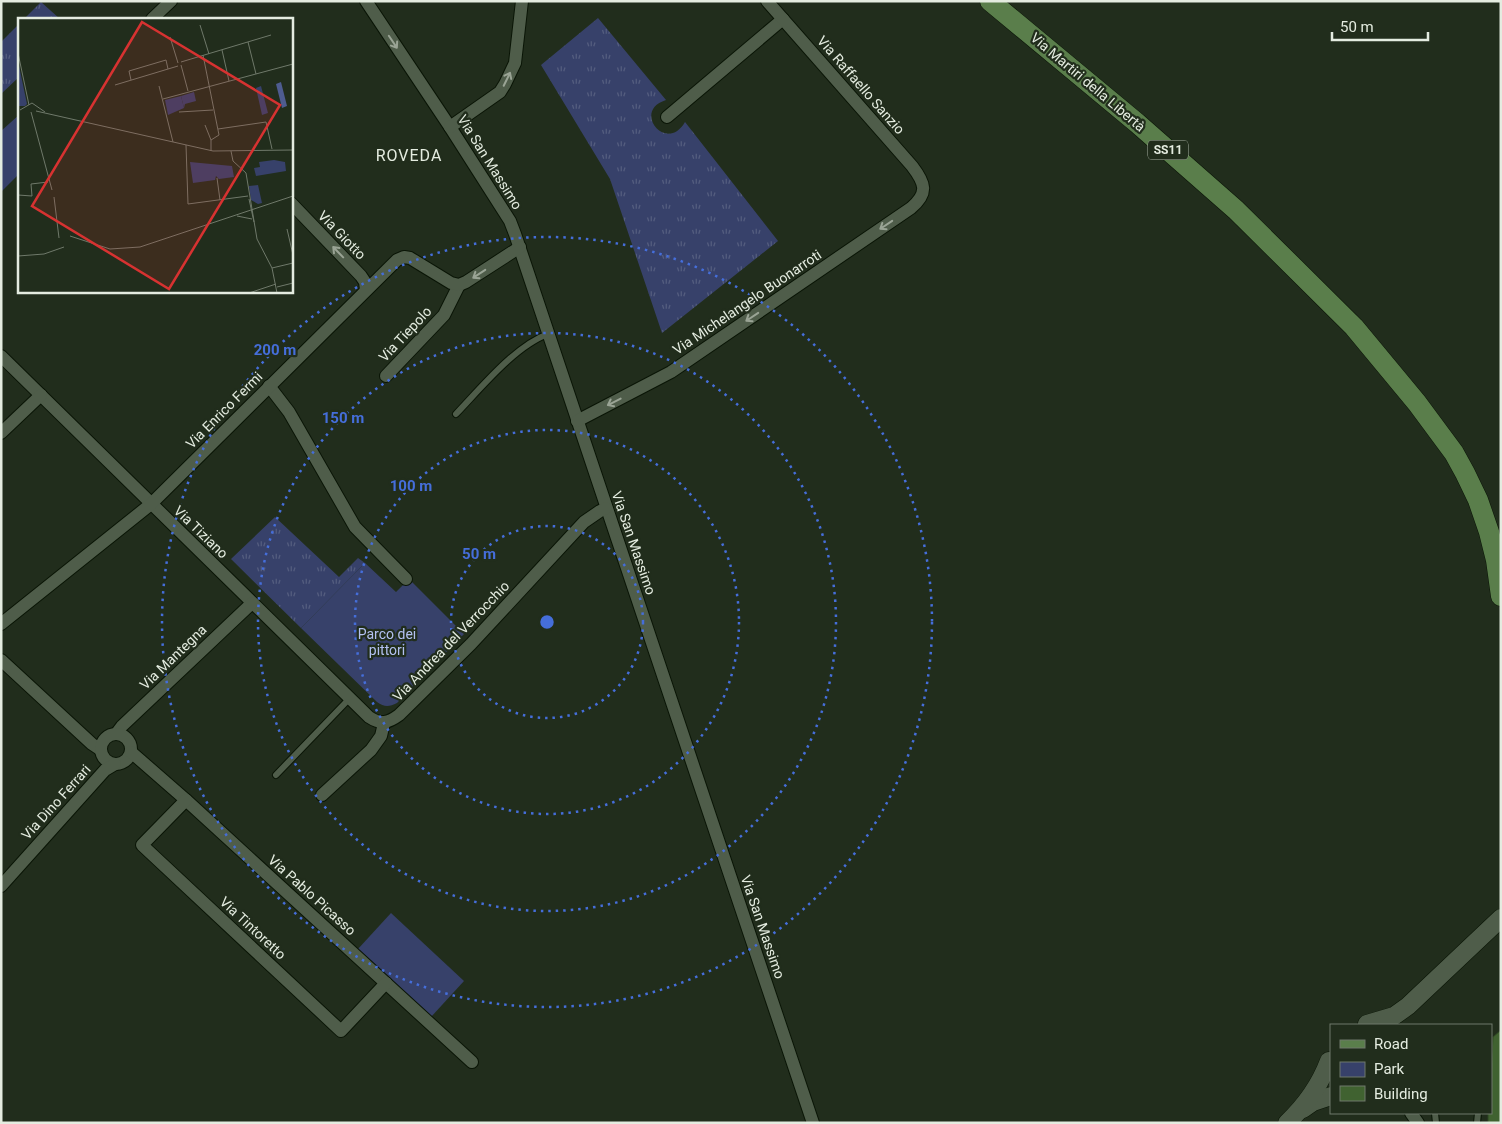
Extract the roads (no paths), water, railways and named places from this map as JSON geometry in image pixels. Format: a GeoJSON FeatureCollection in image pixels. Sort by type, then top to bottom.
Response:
{"type":"FeatureCollection","features":[{"type":"Feature","properties":{"kind":"main road","name":"Via Martiri della Libertà"},"geometry":{"type":"LineString","coordinates":[[990,1],[1137,123],[1229,204],[1354,328],[1417,403],[1454,453],[1465,473],[1478,500],[1489,532],[1496,560],[1501,596]]}},
{"type":"Feature","properties":{"kind":"street"},"geometry":{"type":"LineString","coordinates":[[153,18],[171,1]]}},
{"type":"Feature","properties":{"kind":"street","name":"Via San Massimo"},"geometry":{"type":"LineString","coordinates":[[366,1],[510,221],[813,1123]]}},
{"type":"Feature","properties":{"kind":"street"},"geometry":{"type":"LineString","coordinates":[[450,127],[500,92],[515,63],[522,1]]}},
{"type":"Feature","properties":{"kind":"street","name":"Via Raffaello Sanzio"},"geometry":{"type":"LineString","coordinates":[[767,1],[912,166],[921,178],[924,186],[923,193]]}},
{"type":"Feature","properties":{"kind":"street"},"geometry":{"type":"LineString","coordinates":[[667,117],[783,20]]}},
{"type":"Feature","properties":{"kind":"street"},"geometry":{"type":"LineString","coordinates":[[464,149],[463,126],[472,111]]}},
{"type":"Feature","properties":{"kind":"street","name":"Via Michelangelo Buonarroti"},"geometry":{"type":"LineString","coordinates":[[577,421],[671,372],[911,208],[919,202],[923,193]]}},
{"type":"Feature","properties":{"kind":"street","name":"Via Giotto"},"geometry":{"type":"LineString","coordinates":[[292,205],[361,276],[365,282],[366,290]]}},
{"type":"Feature","properties":{"kind":"street"},"geometry":{"type":"LineString","coordinates":[[459,285],[520,247]]}},
{"type":"Feature","properties":{"kind":"street","name":"Via Enrico Fermi"},"geometry":{"type":"LineString","coordinates":[[1,624],[150,504],[397,260],[404,257],[410,258],[451,283],[459,285]]}},
{"type":"Feature","properties":{"kind":"street","name":"Via Tiepolo"},"geometry":{"type":"LineString","coordinates":[[386,376],[444,314],[459,285]]}},
{"type":"Feature","properties":{"kind":"street","name":"Via Tiziano"},"geometry":{"type":"LineString","coordinates":[[1,356],[369,717],[375,721],[384,722]]}},
{"type":"Feature","properties":{"kind":"street"},"geometry":{"type":"LineString","coordinates":[[269,386],[289,412],[355,528],[406,579]]}},
{"type":"Feature","properties":{"kind":"street"},"geometry":{"type":"LineString","coordinates":[[1,433],[41,395]]}},
{"type":"Feature","properties":{"kind":"street","name":"Via Andrea del Verrocchio"},"geometry":{"type":"LineString","coordinates":[[384,722],[392,720],[408,707],[471,644],[584,522],[606,508]]}},
{"type":"Feature","properties":{"kind":"street","name":"Via Mantegna"},"geometry":{"type":"LineString","coordinates":[[116,734],[122,726],[252,603]]}},
{"type":"Feature","properties":{"kind":"street"},"geometry":{"type":"LineString","coordinates":[[1,660],[92,744],[101,750]]}},
{"type":"Feature","properties":{"kind":"street"},"geometry":{"type":"LineString","coordinates":[[322,795],[371,750],[381,736],[384,722]]}},
{"type":"Feature","properties":{"kind":"street"},"geometry":{"type":"LineString","coordinates":[[116,734],[128,740],[131,752],[127,760],[120,764],[112,764],[104,758],[101,750],[105,739],[116,734]]}},
{"type":"Feature","properties":{"kind":"street","name":"Via Pablo Picasso"},"geometry":{"type":"LineString","coordinates":[[131,752],[472,1062]]}},
{"type":"Feature","properties":{"kind":"street","name":"Via Dino Ferrari"},"geometry":{"type":"LineString","coordinates":[[1,886],[105,770],[115,764]]}},
{"type":"Feature","properties":{"kind":"street","name":"Via Tintoretto"},"geometry":{"type":"LineString","coordinates":[[186,800],[142,845],[341,1031],[386,983]]}},
{"type":"Feature","properties":{"kind":"street"},"geometry":{"type":"LineString","coordinates":[[1368,1024],[1394,1016],[1408,1006],[1501,918]]}},
{"type":"Feature","properties":{"kind":"street"},"geometry":{"type":"LineString","coordinates":[[1399,1024],[1408,1006]]}},
{"type":"Feature","properties":{"kind":"street"},"geometry":{"type":"LineString","coordinates":[[1301,1116],[1330,1059]]}},
{"type":"Feature","properties":{"kind":"street"},"geometry":{"type":"LineString","coordinates":[[1287,1123],[1301,1116],[1314,1102],[1330,1096]]}},
{"type":"Feature","properties":{"kind":"lane"},"geometry":{"type":"LineString","coordinates":[[456,414],[517,351],[548,334]]}},
{"type":"Feature","properties":{"kind":"lane"},"geometry":{"type":"LineString","coordinates":[[276,775],[350,698]]}},
{"type":"Feature","properties":{"kind":"district","name":"ROVEDA"},"geometry":{"type":"Point","coordinates":[409,155]}},
{"type":"Feature","properties":{"kind":"park label","name":"Parco dei pittori"},"geometry":{"type":"Point","coordinates":[387,642]}}]}
